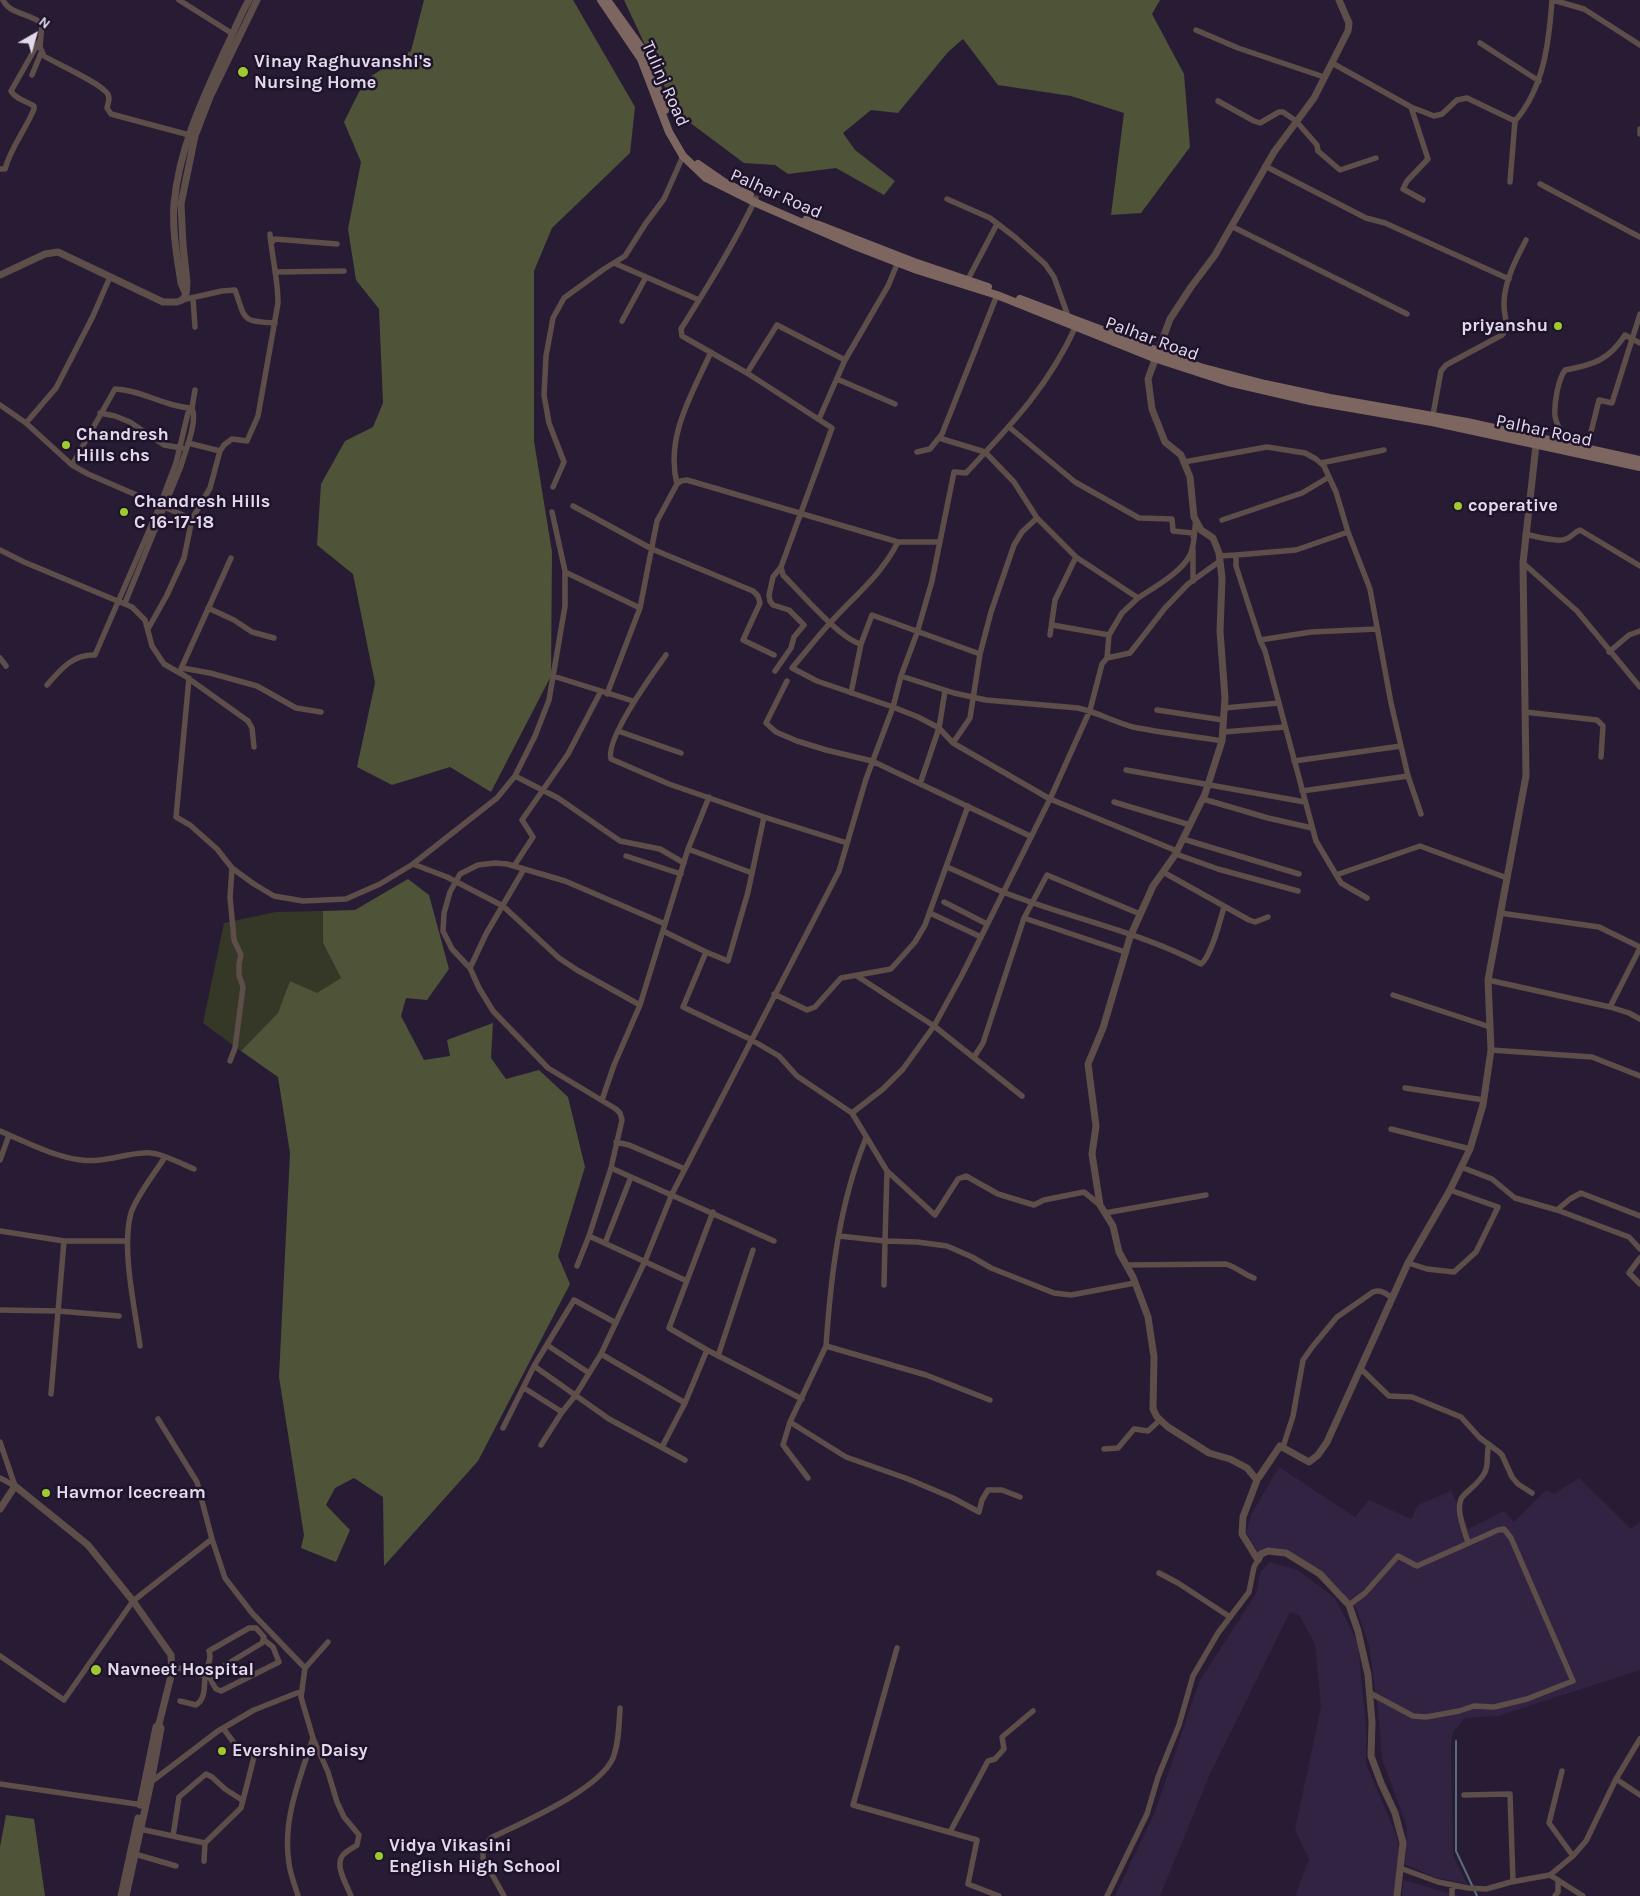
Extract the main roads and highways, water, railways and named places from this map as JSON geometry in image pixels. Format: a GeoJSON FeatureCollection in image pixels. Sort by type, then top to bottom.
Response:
{"type":"FeatureCollection","features":[{"type":"Feature","properties":{"kind":"main road","name":"Tulinj Road"},"geometry":{"type":"LineString","coordinates":[[601,0],[641,59],[669,132],[685,155]]}},
{"type":"Feature","properties":{"kind":"main road","name":"Tulinj Road"},"geometry":{"type":"LineString","coordinates":[[607,0],[643,50],[669,122],[685,155]]}},
{"type":"Feature","properties":{"kind":"main road","name":"Palhar Road"},"geometry":{"type":"LineString","coordinates":[[685,155],[706,178],[854,246],[898,262],[966,282],[1068,316],[1156,354]]}},
{"type":"Feature","properties":{"kind":"main road","name":"Palhar Road"},"geometry":{"type":"LineString","coordinates":[[755,200],[1076,326],[1156,354],[1265,384],[1432,419],[1562,442],[1640,467]]}},
{"type":"Feature","properties":{"kind":"main road","name":"Palhar Road"},"geometry":{"type":"LineString","coordinates":[[1432,419],[1536,445],[1640,460]]}},
{"type":"Feature","properties":{"kind":"waterway"},"geometry":{"type":"LineString","coordinates":[[1456,1741],[1456,1851],[1477,1896]]}},
{"type":"Feature","properties":{"kind":"place","name":"Vinay Raghuvanshi's Nursing Home"},"geometry":{"type":"Point","coordinates":[243,72]}},
{"type":"Feature","properties":{"kind":"place","name":"priyanshu"},"geometry":{"type":"Point","coordinates":[1558,326]}},
{"type":"Feature","properties":{"kind":"place","name":"Chandresh Hills chs"},"geometry":{"type":"Point","coordinates":[66,445]}},
{"type":"Feature","properties":{"kind":"place","name":"coperative"},"geometry":{"type":"Point","coordinates":[1458,506]}},
{"type":"Feature","properties":{"kind":"place","name":"Chandresh Hills C 16-17-18"},"geometry":{"type":"Point","coordinates":[124,512]}},
{"type":"Feature","properties":{"kind":"place","name":"Havmor Icecream"},"geometry":{"type":"Point","coordinates":[46,1493]}},
{"type":"Feature","properties":{"kind":"place","name":"Navneet Hospital"},"geometry":{"type":"Point","coordinates":[96,1670]}},
{"type":"Feature","properties":{"kind":"place","name":"Evershine Daisy"},"geometry":{"type":"Point","coordinates":[222,1751]}},
{"type":"Feature","properties":{"kind":"place","name":"Vidya Vikasini English High School"},"geometry":{"type":"Point","coordinates":[379,1856]}}]}
